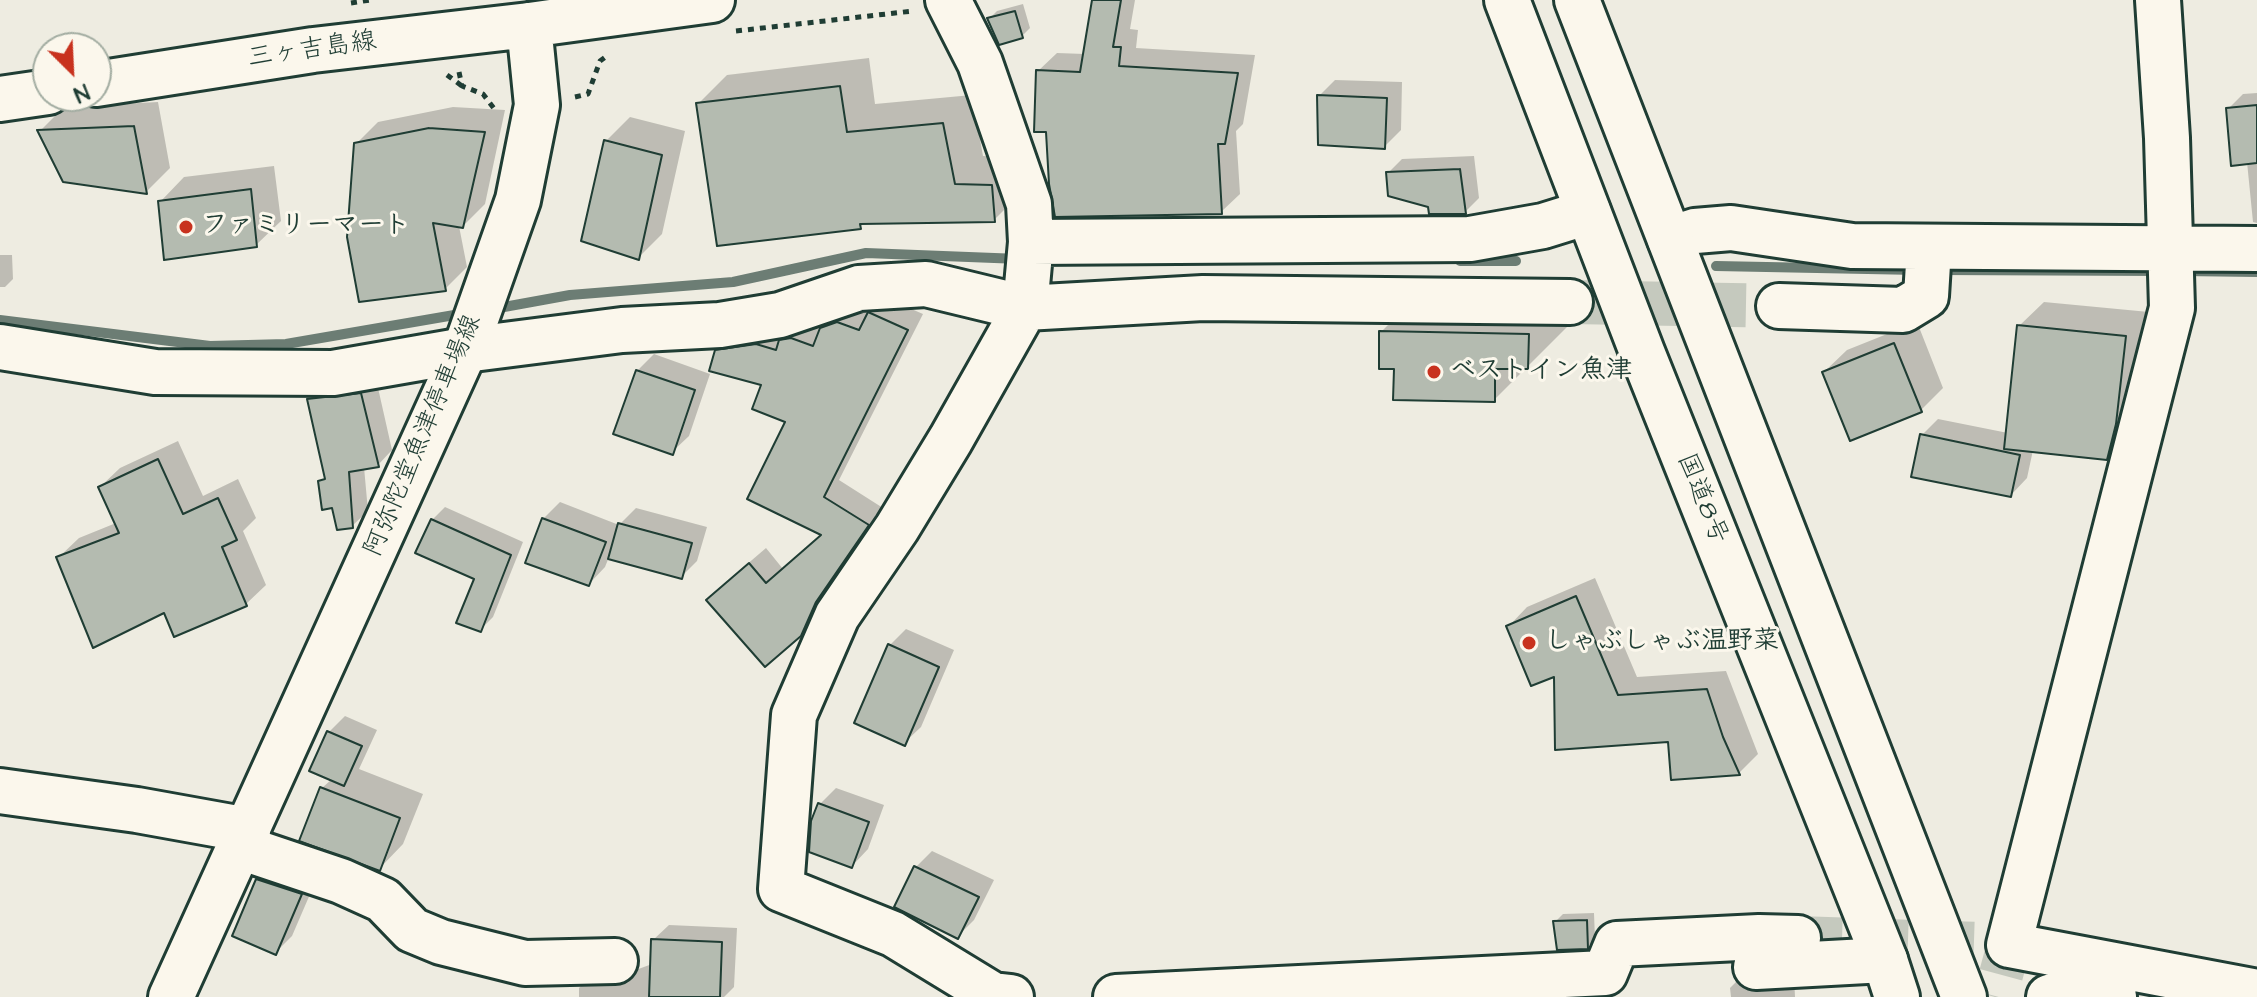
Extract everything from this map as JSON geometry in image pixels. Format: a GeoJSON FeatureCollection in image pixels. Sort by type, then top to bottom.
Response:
{"type":"FeatureCollection","features":[{"type":"Feature","properties":{"kind":"main road","name":"国道8号"},"geometry":{"type":"LineString","coordinates":[[1507,0],[1642,352],[1891,978]]}},
{"type":"Feature","properties":{"kind":"main road"},"geometry":{"type":"LineString","coordinates":[[1577,0],[1964,997]]}},
{"type":"Feature","properties":{"kind":"main road"},"geometry":{"type":"LineString","coordinates":[[2158,0],[2167,138],[2172,308],[2009,945],[2177,988],[2257,992]]}},
{"type":"Feature","properties":{"kind":"main road"},"geometry":{"type":"LineString","coordinates":[[950,3],[980,63],[1029,204],[1031,242],[1025,308],[905,516],[837,616],[794,715],[781,889],[893,934],[993,995],[1011,997]]}},
{"type":"Feature","properties":{"kind":"main road"},"geometry":{"type":"LineString","coordinates":[[529,25],[716,16]]}},
{"type":"Feature","properties":{"kind":"main road","name":"三ヶ吉島線"},"geometry":{"type":"LineString","coordinates":[[112,81],[313,50],[529,25]]}},
{"type":"Feature","properties":{"kind":"main road","name":"阿弥陀堂魚津停車場線"},"geometry":{"type":"LineString","coordinates":[[171,997],[465,350],[518,200],[537,105],[529,25]]}},
{"type":"Feature","properties":{"kind":"main road"},"geometry":{"type":"LineString","coordinates":[[0,99],[32,94]]}},
{"type":"Feature","properties":{"kind":"main road"},"geometry":{"type":"LineString","coordinates":[[1031,242],[1470,239],[1543,226],[1588,212]]}},
{"type":"Feature","properties":{"kind":"main road"},"geometry":{"type":"LineString","coordinates":[[1670,239],[1695,231],[1731,228],[1852,246],[2257,249]]}},
{"type":"Feature","properties":{"kind":"main road"},"geometry":{"type":"LineString","coordinates":[[1779,306],[1903,310],[1926,296],[1929,248]]}},
{"type":"Feature","properties":{"kind":"main road"},"geometry":{"type":"LineString","coordinates":[[0,347],[155,372],[333,373],[465,350],[622,330],[720,325],[780,315],[859,288],[926,284],[1025,308],[1203,298],[1570,302]]}},
{"type":"Feature","properties":{"kind":"main road"},"geometry":{"type":"LineString","coordinates":[[0,791],[137,810],[244,839],[383,900],[412,930],[441,942],[525,963],[615,961]]}},
{"type":"Feature","properties":{"kind":"main road"},"geometry":{"type":"LineString","coordinates":[[1605,973],[1617,944],[1798,938]]}},
{"type":"Feature","properties":{"kind":"main road"},"geometry":{"type":"LineString","coordinates":[[1116,997],[1605,973],[1891,978]]}},
{"type":"Feature","properties":{"kind":"main road"},"geometry":{"type":"LineString","coordinates":[[2049,997],[2070,990],[2114,997]]}},
{"type":"Feature","properties":{"kind":"path"},"geometry":{"type":"LineString","coordinates":[[716,16],[950,3]]}},
{"type":"Feature","properties":{"kind":"building"},"geometry":{"type":"Polygon","coordinates":[[[1092,0],[1121,0],[1113,47],[1121,47],[1119,66],[1238,73],[1225,144],[1218,144],[1222,214],[1055,217],[1049,184],[1046,132],[1034,132],[1036,70],[1080,72],[1092,0]]]}},
{"type":"Feature","properties":{"kind":"building"},"geometry":{"type":"Polygon","coordinates":[[[1015,11],[1023,38],[999,45],[987,18],[1015,11]]]}},
{"type":"Feature","properties":{"kind":"building"},"geometry":{"type":"Polygon","coordinates":[[[840,86],[847,132],[943,123],[955,184],[992,185],[995,222],[860,224],[861,229],[717,246],[696,103],[840,86]]]}},
{"type":"Feature","properties":{"kind":"building"},"geometry":{"type":"Polygon","coordinates":[[[1317,95],[1387,98],[1385,149],[1318,145],[1317,95]]]}},
{"type":"Feature","properties":{"kind":"building"},"geometry":{"type":"Polygon","coordinates":[[[2257,105],[2257,163],[2231,166],[2226,108],[2257,105]]]}},
{"type":"Feature","properties":{"kind":"building"},"geometry":{"type":"Polygon","coordinates":[[[134,126],[147,194],[63,182],[37,130],[134,126]]]}},
{"type":"Feature","properties":{"kind":"building"},"geometry":{"type":"Polygon","coordinates":[[[429,128],[485,132],[463,228],[433,223],[446,291],[359,302],[347,237],[354,143],[429,128]]]}},
{"type":"Feature","properties":{"kind":"building"},"geometry":{"type":"Polygon","coordinates":[[[604,140],[662,155],[639,260],[581,241],[604,140]]]}},
{"type":"Feature","properties":{"kind":"building"},"geometry":{"type":"Polygon","coordinates":[[[1460,169],[1466,214],[1429,214],[1428,207],[1388,196],[1386,172],[1460,169]]]}},
{"type":"Feature","properties":{"kind":"building"},"geometry":{"type":"Polygon","coordinates":[[[251,189],[257,247],[164,260],[158,201],[251,189]]]}},
{"type":"Feature","properties":{"kind":"building"},"geometry":{"type":"Polygon","coordinates":[[[868,312],[908,330],[824,497],[869,525],[816,602],[801,636],[765,667],[706,600],[749,563],[766,583],[821,535],[747,499],[785,422],[752,409],[761,385],[709,371],[715,350],[756,344],[776,350],[779,340],[791,338],[813,346],[820,328],[837,322],[859,330],[868,312]]]}},
{"type":"Feature","properties":{"kind":"building"},"geometry":{"type":"Polygon","coordinates":[[[2017,325],[2126,336],[2116,424],[2107,460],[2004,449],[2017,325]]]}},
{"type":"Feature","properties":{"kind":"building"},"geometry":{"type":"Polygon","coordinates":[[[1379,331],[1529,334],[1528,369],[1495,369],[1495,402],[1393,400],[1394,369],[1379,369],[1379,331]]]}},
{"type":"Feature","properties":{"kind":"building"},"geometry":{"type":"Polygon","coordinates":[[[1894,343],[1922,412],[1850,441],[1822,372],[1894,343]]]}},
{"type":"Feature","properties":{"kind":"building"},"geometry":{"type":"Polygon","coordinates":[[[636,370],[695,390],[673,455],[613,434],[636,370]]]}},
{"type":"Feature","properties":{"kind":"building"},"geometry":{"type":"Polygon","coordinates":[[[361,393],[379,467],[349,472],[353,528],[337,530],[332,508],[322,510],[318,481],[325,479],[307,399],[361,393]]]}},
{"type":"Feature","properties":{"kind":"building"},"geometry":{"type":"Polygon","coordinates":[[[1920,434],[2020,455],[2011,497],[1911,477],[1920,434]]]}},
{"type":"Feature","properties":{"kind":"building"},"geometry":{"type":"Polygon","coordinates":[[[158,459],[183,514],[218,498],[237,540],[222,547],[247,606],[174,637],[164,613],[93,648],[56,557],[119,533],[98,487],[158,459]]]}},
{"type":"Feature","properties":{"kind":"building"},"geometry":{"type":"Polygon","coordinates":[[[542,518],[606,542],[589,586],[525,563],[542,518]]]}},
{"type":"Feature","properties":{"kind":"building"},"geometry":{"type":"Polygon","coordinates":[[[431,519],[511,555],[481,632],[456,623],[474,579],[415,553],[431,519]]]}},
{"type":"Feature","properties":{"kind":"building"},"geometry":{"type":"Polygon","coordinates":[[[618,523],[692,543],[682,579],[608,559],[618,523]]]}},
{"type":"Feature","properties":{"kind":"building"},"geometry":{"type":"Polygon","coordinates":[[[1576,596],[1618,695],[1707,689],[1740,775],[1671,780],[1668,742],[1555,750],[1554,677],[1531,686],[1506,626],[1576,596]]]}},
{"type":"Feature","properties":{"kind":"building"},"geometry":{"type":"Polygon","coordinates":[[[888,644],[939,667],[905,746],[854,723],[888,644]]]}},
{"type":"Feature","properties":{"kind":"building"},"geometry":{"type":"Polygon","coordinates":[[[327,731],[362,746],[344,786],[309,771],[327,731]]]}},
{"type":"Feature","properties":{"kind":"building"},"geometry":{"type":"Polygon","coordinates":[[[320,787],[400,818],[380,871],[299,841],[320,787]]]}},
{"type":"Feature","properties":{"kind":"building"},"geometry":{"type":"Polygon","coordinates":[[[818,803],[869,822],[852,868],[809,852],[811,821],[818,803]]]}},
{"type":"Feature","properties":{"kind":"building"},"geometry":{"type":"Polygon","coordinates":[[[914,866],[979,897],[958,939],[894,907],[914,866]]]}},
{"type":"Feature","properties":{"kind":"building"},"geometry":{"type":"Polygon","coordinates":[[[256,879],[302,894],[276,955],[232,936],[256,879]]]}},
{"type":"Feature","properties":{"kind":"building"},"geometry":{"type":"Polygon","coordinates":[[[1587,920],[1588,949],[1557,950],[1553,921],[1587,920]]]}},
{"type":"Feature","properties":{"kind":"building"},"geometry":{"type":"Polygon","coordinates":[[[651,939],[722,942],[720,997],[649,997],[651,939]]]}},
{"type":"Feature","properties":{"kind":"waterway"},"geometry":{"type":"LineString","coordinates":[[493,309],[570,295],[733,282],[866,253],[1020,259]]}},
{"type":"Feature","properties":{"kind":"waterway"},"geometry":{"type":"LineString","coordinates":[[1460,261],[1516,261]]}},
{"type":"Feature","properties":{"kind":"waterway"},"geometry":{"type":"LineString","coordinates":[[1716,266],[1918,270]]}},
{"type":"Feature","properties":{"kind":"waterway"},"geometry":{"type":"LineString","coordinates":[[1938,270],[2162,271]]}},
{"type":"Feature","properties":{"kind":"waterway"},"geometry":{"type":"LineString","coordinates":[[2182,271],[2257,272]]}},
{"type":"Feature","properties":{"kind":"waterway"},"geometry":{"type":"LineString","coordinates":[[0,320],[210,346],[286,344],[466,313]]}},
{"type":"Feature","properties":{"kind":"tunnel"},"geometry":{"type":"LineString","coordinates":[[1570,302],[1779,306]]}},
{"type":"Feature","properties":{"kind":"tunnel"},"geometry":{"type":"LineString","coordinates":[[1798,938],[2009,945],[1995,997]]}},
{"type":"Feature","properties":{"kind":"place","name":"ファミリーマート"},"geometry":{"type":"Point","coordinates":[186,227]}},
{"type":"Feature","properties":{"kind":"place","name":"ベストイン魚津"},"geometry":{"type":"Point","coordinates":[1434,372]}},
{"type":"Feature","properties":{"kind":"place","name":"しゃぶしゃぶ温野菜"},"geometry":{"type":"Point","coordinates":[1529,643]}}]}
